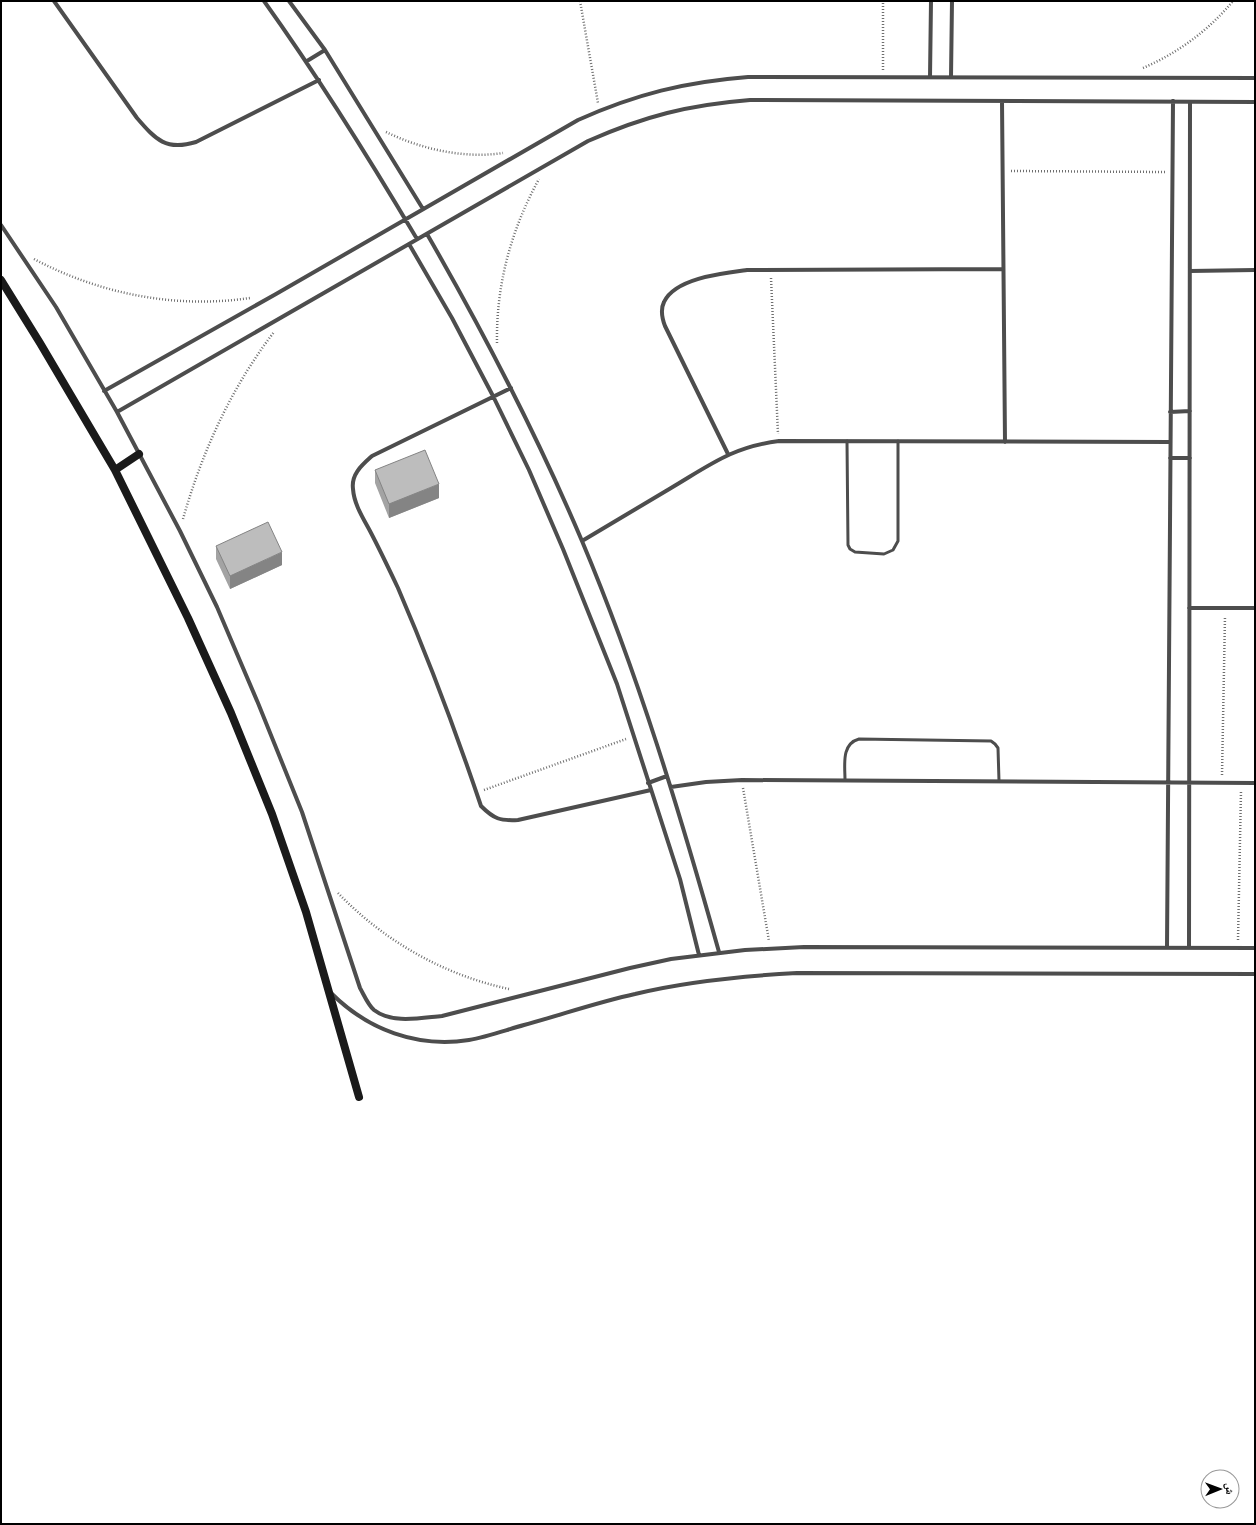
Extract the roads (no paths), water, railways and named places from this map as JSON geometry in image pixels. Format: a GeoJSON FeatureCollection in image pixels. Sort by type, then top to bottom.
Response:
{"type":"FeatureCollection","features":[{"type":"Feature","properties":{"kind":"street"},"geometry":{"type":"LineString","coordinates":[[54,1],[149,133],[160,142],[173,146],[185,146],[196,142],[319,80]]}},
{"type":"Feature","properties":{"kind":"street"},"geometry":{"type":"LineString","coordinates":[[264,1],[307,61],[358,141],[417,239]]}},
{"type":"Feature","properties":{"kind":"street"},"geometry":{"type":"LineString","coordinates":[[289,1],[325,50],[423,209]]}},
{"type":"Feature","properties":{"kind":"street"},"geometry":{"type":"LineString","coordinates":[[930,77],[931,1]]}},
{"type":"Feature","properties":{"kind":"street"},"geometry":{"type":"LineString","coordinates":[[951,77],[952,1]]}},
{"type":"Feature","properties":{"kind":"street"},"geometry":{"type":"LineString","coordinates":[[307,61],[325,50]]}},
{"type":"Feature","properties":{"kind":"street"},"geometry":{"type":"LineString","coordinates":[[104,391],[578,120],[600,110],[644,94],[678,85],[748,77],[1255,78]]}},
{"type":"Feature","properties":{"kind":"street"},"geometry":{"type":"LineString","coordinates":[[117,412],[588,141],[619,128],[670,112],[716,103],[750,100],[1255,102]]}},
{"type":"Feature","properties":{"kind":"street"},"geometry":{"type":"LineString","coordinates":[[1002,101],[1005,442]]}},
{"type":"Feature","properties":{"kind":"street"},"geometry":{"type":"LineString","coordinates":[[1167,947],[1173,102]]}},
{"type":"Feature","properties":{"kind":"street"},"geometry":{"type":"LineString","coordinates":[[1189,947],[1190,102]]}},
{"type":"Feature","properties":{"kind":"street"},"geometry":{"type":"LineString","coordinates":[[1,225],[56,307],[117,412],[180,531],[217,607],[302,812],[360,988],[373,1009],[387,1017],[412,1019],[442,1016],[527,993],[630,968],[719,952],[770,948],[1255,948]]}},
{"type":"Feature","properties":{"kind":"street"},"geometry":{"type":"LineString","coordinates":[[427,234],[498,361],[547,462],[582,541],[636,680],[671,788],[719,952]]}},
{"type":"Feature","properties":{"kind":"street"},"geometry":{"type":"LineString","coordinates":[[409,244],[452,318],[493,396],[529,470],[564,549],[614,677],[680,879],[699,955]]}},
{"type":"Feature","properties":{"kind":"street"},"geometry":{"type":"LineString","coordinates":[[728,454],[661,315],[663,303],[669,293],[679,286],[724,273],[747,270],[1003,269]]}},
{"type":"Feature","properties":{"kind":"street"},"geometry":{"type":"LineString","coordinates":[[1190,270],[1255,270]]}},
{"type":"Feature","properties":{"kind":"street"},"geometry":{"type":"LineString","coordinates":[[1,280],[115,470],[188,618],[234,720],[272,814],[306,912],[359,1097]]}},
{"type":"Feature","properties":{"kind":"street"},"geometry":{"type":"LineString","coordinates":[[511,388],[372,456],[360,466],[354,476],[353,488],[358,506],[389,568],[423,647],[451,719],[481,806],[491,816],[504,821],[518,820],[650,790]]}},
{"type":"Feature","properties":{"kind":"street"},"geometry":{"type":"LineString","coordinates":[[1170,412],[1190,411]]}},
{"type":"Feature","properties":{"kind":"street"},"geometry":{"type":"LineString","coordinates":[[582,541],[728,454],[756,445],[778,441],[1170,442]]}},
{"type":"Feature","properties":{"kind":"street"},"geometry":{"type":"LineString","coordinates":[[115,470],[139,454]]}},
{"type":"Feature","properties":{"kind":"street"},"geometry":{"type":"LineString","coordinates":[[1170,458],[1190,458]]}},
{"type":"Feature","properties":{"kind":"street"},"geometry":{"type":"LineString","coordinates":[[1189,608],[1255,608]]}},
{"type":"Feature","properties":{"kind":"street"},"geometry":{"type":"LineString","coordinates":[[648,783],[667,776]]}},
{"type":"Feature","properties":{"kind":"street"},"geometry":{"type":"LineString","coordinates":[[671,788],[706,782],[742,780],[1255,783]]}},
{"type":"Feature","properties":{"kind":"street"},"geometry":{"type":"LineString","coordinates":[[328,990],[354,1014],[385,1031],[419,1040],[453,1042],[487,1036],[635,994],[675,986],[756,976],[797,973],[1255,974]]}},
{"type":"Feature","properties":{"kind":"lane"},"geometry":{"type":"LineString","coordinates":[[847,441],[848,544],[850,549],[855,552],[884,554],[893,550],[898,541],[898,441]]}},
{"type":"Feature","properties":{"kind":"lane"},"geometry":{"type":"LineString","coordinates":[[845,780],[845,751],[847,747],[854,740],[867,739],[991,741],[998,748],[999,781]]}}]}
